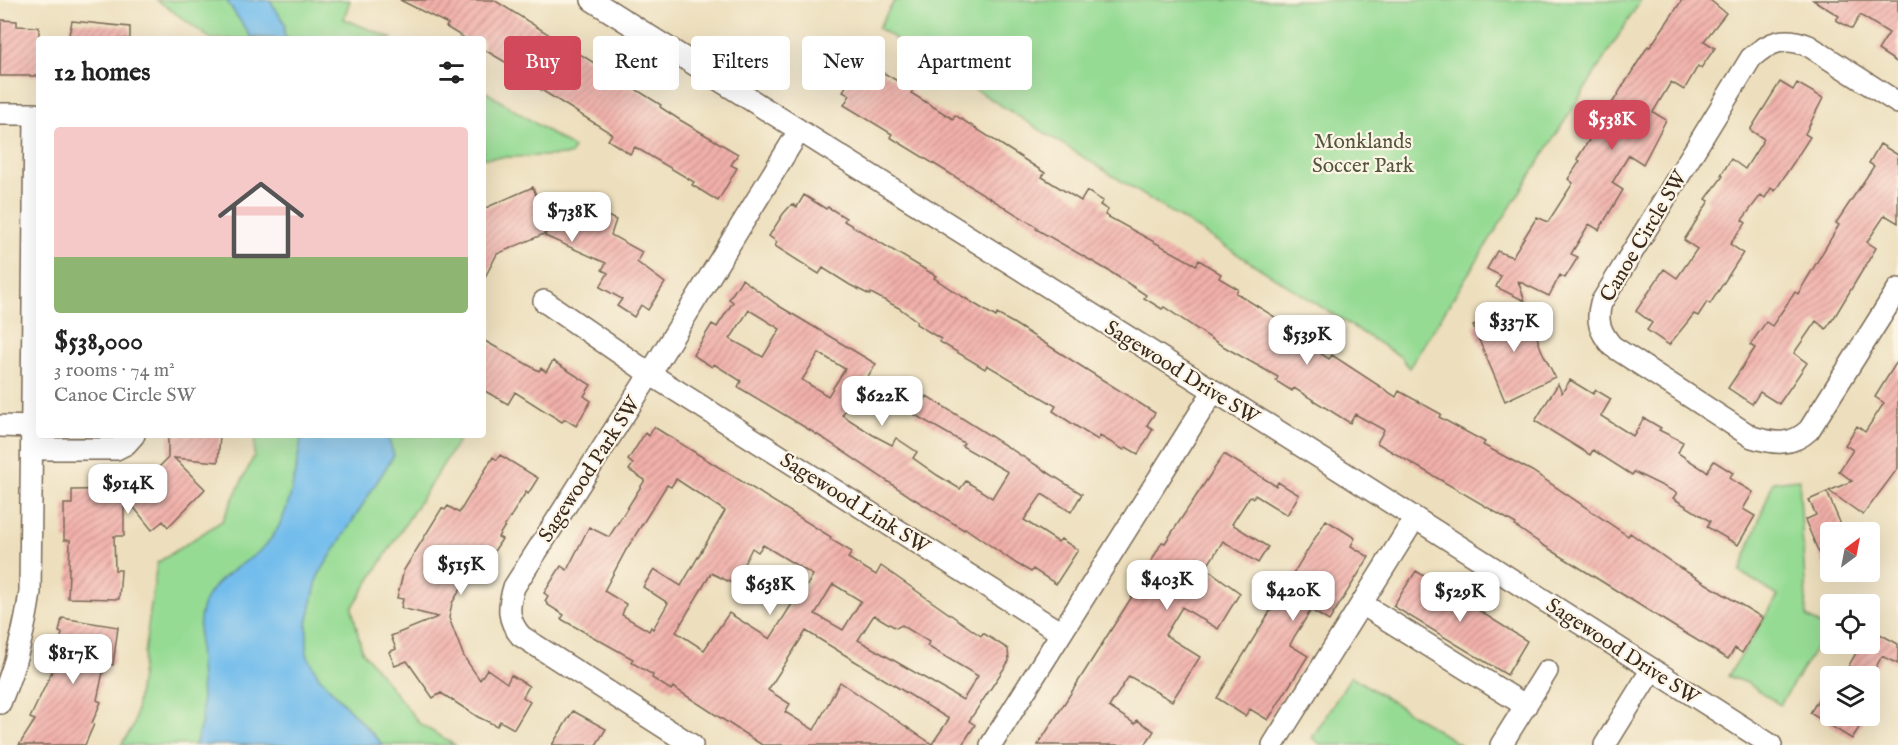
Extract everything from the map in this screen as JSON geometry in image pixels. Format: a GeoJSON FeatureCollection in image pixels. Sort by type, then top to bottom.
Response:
{"type":"FeatureCollection","features":[{"type":"Feature","properties":{"kind":"street","name":"Sagewood Drive SW"},"geometry":{"type":"LineString","coordinates":[[592,0],[1771,745]]}},
{"type":"Feature","properties":{"kind":"street","name":"Canoe Circle SW"},"geometry":{"type":"LineString","coordinates":[[1898,103],[1809,46],[1797,41],[1783,40],[1765,46],[1751,58],[1601,303],[1597,315],[1599,327],[1612,346],[1752,437],[1768,442],[1786,443],[1799,439],[1809,430],[1898,289]]}},
{"type":"Feature","properties":{"kind":"street"},"geometry":{"type":"LineString","coordinates":[[0,114],[36,115]]}},
{"type":"Feature","properties":{"kind":"street","name":"Sagewood Park SW"},"geometry":{"type":"LineString","coordinates":[[692,745],[662,737],[521,636],[513,627],[509,613],[514,587],[650,374],[799,131]]}},
{"type":"Feature","properties":{"kind":"street"},"geometry":{"type":"LineString","coordinates":[[0,704],[15,666],[26,626],[30,592],[33,427],[36,402],[36,159]]}},
{"type":"Feature","properties":{"kind":"street","name":"Sagewood Link SW"},"geometry":{"type":"LineString","coordinates":[[544,301],[650,374],[1061,633]]}},
{"type":"Feature","properties":{"kind":"street"},"geometry":{"type":"LineString","coordinates":[[991,745],[1213,392]]}},
{"type":"Feature","properties":{"kind":"street"},"geometry":{"type":"LineString","coordinates":[[0,426],[33,427]]}},
{"type":"Feature","properties":{"kind":"street"},"geometry":{"type":"LineString","coordinates":[[33,449],[116,449],[130,438]]}},
{"type":"Feature","properties":{"kind":"street"},"geometry":{"type":"LineString","coordinates":[[1273,745],[1415,518]]}},
{"type":"Feature","properties":{"kind":"street"},"geometry":{"type":"LineString","coordinates":[[1362,604],[1526,706]]}},
{"type":"Feature","properties":{"kind":"street"},"geometry":{"type":"LineString","coordinates":[[1605,745],[1652,669]]}},
{"type":"Feature","properties":{"kind":"street"},"geometry":{"type":"LineString","coordinates":[[1501,745],[1547,671]]}},
{"type":"Feature","properties":{"kind":"green space"},"geometry":{"type":"Polygon","coordinates":[[[157,0],[350,0],[344,19],[386,36],[207,36],[157,0]]]}},
{"type":"Feature","properties":{"kind":"green space","name":"Monklands Soccer Park"},"geometry":{"type":"Polygon","coordinates":[[[895,0],[1641,0],[1409,368],[1401,357],[977,90],[1032,90],[1032,36],[897,36],[897,40],[878,28],[895,0]]]}},
{"type":"Feature","properties":{"kind":"green space"},"geometry":{"type":"Polygon","coordinates":[[[486,92],[574,148],[570,155],[486,158],[486,92]]]}},
{"type":"Feature","properties":{"kind":"green space"},"geometry":{"type":"Polygon","coordinates":[[[255,438],[460,438],[352,608],[362,651],[420,724],[455,745],[121,745],[134,725],[157,563],[222,521],[254,456],[255,438]]]}},
{"type":"Feature","properties":{"kind":"green space"},"geometry":{"type":"Polygon","coordinates":[[[1799,479],[1807,617],[1820,624],[1820,642],[1780,705],[1747,683],[1728,676],[1778,596],[1740,572],[1773,482],[1799,479]]]}},
{"type":"Feature","properties":{"kind":"green space"},"geometry":{"type":"Polygon","coordinates":[[[1351,676],[1461,745],[1322,745],[1312,738],[1351,676]]]}},
{"type":"Feature","properties":{"kind":"water"},"geometry":{"type":"Polygon","coordinates":[[[226,0],[270,0],[285,24],[285,36],[250,36],[226,0]]]}},
{"type":"Feature","properties":{"kind":"water"},"geometry":{"type":"Polygon","coordinates":[[[300,438],[388,438],[394,455],[318,576],[307,624],[307,654],[319,677],[383,745],[195,745],[202,718],[199,627],[204,603],[220,580],[256,554],[276,531],[289,502],[300,438]]]}},
{"type":"Feature","properties":{"kind":"building"},"geometry":{"type":"Polygon","coordinates":[[[400,0],[494,0],[551,36],[504,36],[504,61],[486,51],[486,36],[461,36],[446,27],[448,24],[400,0]]]}},
{"type":"Feature","properties":{"kind":"building"},"geometry":{"type":"Polygon","coordinates":[[[1682,0],[1710,0],[1726,13],[1704,41],[1715,48],[1701,68],[1698,66],[1684,90],[1671,82],[1653,112],[1666,120],[1643,164],[1629,155],[1612,183],[1623,190],[1599,230],[1589,224],[1571,254],[1578,257],[1565,278],[1560,275],[1549,296],[1518,281],[1525,301],[1496,287],[1501,276],[1487,269],[1497,251],[1512,257],[1537,217],[1548,222],[1573,183],[1568,179],[1580,161],[1577,159],[1648,46],[1650,47],[1682,0]]]}},
{"type":"Feature","properties":{"kind":"building"},"geometry":{"type":"Polygon","coordinates":[[[1813,0],[1898,0],[1898,63],[1878,50],[1889,33],[1860,15],[1852,29],[1836,20],[1839,16],[1813,0]]]}},
{"type":"Feature","properties":{"kind":"building"},"geometry":{"type":"Polygon","coordinates":[[[1,20],[17,21],[17,26],[39,27],[39,36],[36,36],[36,76],[0,76],[1,20]]]}},
{"type":"Feature","properties":{"kind":"building"},"geometry":{"type":"Polygon","coordinates":[[[72,21],[130,27],[130,36],[69,36],[72,21]]]}},
{"type":"Feature","properties":{"kind":"building"},"geometry":{"type":"Polygon","coordinates":[[[581,55],[593,62],[593,90],[637,90],[680,120],[738,154],[731,165],[737,168],[718,201],[692,185],[694,182],[635,147],[630,154],[608,140],[612,134],[541,90],[581,90],[581,55]]]}},
{"type":"Feature","properties":{"kind":"building"},"geometry":{"type":"Polygon","coordinates":[[[885,74],[897,81],[897,90],[913,90],[911,93],[953,119],[955,115],[1045,173],[1042,177],[1081,201],[1087,191],[1103,201],[1100,205],[1108,210],[1105,215],[1196,265],[1199,260],[1221,274],[1219,278],[1238,289],[1236,293],[1286,324],[1283,329],[1329,359],[1332,355],[1396,397],[1399,391],[1441,414],[1439,417],[1485,442],[1483,445],[1532,471],[1628,536],[1630,533],[1677,566],[1763,618],[1742,653],[1735,648],[1728,659],[1543,545],[1515,526],[1516,524],[1377,443],[1384,430],[1355,414],[1350,423],[1294,388],[1292,391],[1276,381],[1278,377],[1221,345],[1164,307],[1162,309],[1144,298],[1146,295],[1109,271],[1036,229],[1037,227],[890,137],[892,134],[844,105],[850,95],[843,91],[885,90],[885,74]]]}},
{"type":"Feature","properties":{"kind":"building"},"geometry":{"type":"Polygon","coordinates":[[[1780,82],[1793,90],[1797,83],[1823,98],[1805,134],[1810,137],[1775,191],[1771,188],[1765,198],[1761,195],[1742,220],[1746,223],[1730,244],[1743,253],[1710,304],[1707,302],[1698,316],[1694,314],[1669,345],[1647,330],[1652,323],[1636,311],[1664,269],[1677,278],[1697,249],[1684,240],[1709,201],[1706,199],[1723,176],[1721,175],[1731,159],[1745,169],[1764,139],[1750,130],[1780,82]]]}},
{"type":"Feature","properties":{"kind":"building"},"geometry":{"type":"Polygon","coordinates":[[[1880,144],[1898,155],[1898,223],[1885,215],[1867,242],[1876,248],[1835,316],[1826,329],[1816,321],[1794,353],[1807,363],[1779,404],[1760,392],[1752,404],[1728,388],[1755,348],[1750,345],[1766,322],[1772,326],[1795,292],[1798,294],[1839,225],[1836,223],[1874,166],[1869,163],[1880,144]]]}},
{"type":"Feature","properties":{"kind":"building"},"geometry":{"type":"Polygon","coordinates":[[[533,187],[548,229],[562,195],[616,220],[611,235],[642,252],[637,262],[665,283],[648,310],[641,305],[634,317],[617,306],[622,299],[600,287],[608,273],[602,270],[606,263],[545,236],[546,233],[497,254],[486,275],[486,208],[533,187]]]}},
{"type":"Feature","properties":{"kind":"building"},"geometry":{"type":"Polygon","coordinates":[[[804,195],[846,218],[844,221],[936,276],[934,278],[955,292],[996,317],[997,314],[1013,323],[1155,413],[1147,425],[1153,429],[1138,454],[1126,447],[1124,450],[1100,436],[1098,440],[1053,411],[1056,406],[987,365],[985,369],[940,342],[941,339],[916,324],[917,321],[899,308],[850,285],[823,268],[819,274],[775,246],[777,242],[769,236],[783,214],[792,204],[797,207],[804,195]]]}},
{"type":"Feature","properties":{"kind":"building"},"geometry":{"type":"Polygon","coordinates":[[[742,279],[779,306],[876,364],[842,415],[892,445],[896,438],[917,452],[913,458],[960,489],[966,481],[992,498],[1008,472],[962,446],[964,443],[915,415],[927,396],[1082,494],[1071,512],[1042,494],[1024,520],[1058,542],[1061,539],[1078,550],[1056,584],[1033,569],[1031,572],[1017,564],[965,528],[964,530],[826,440],[738,387],[741,381],[714,364],[712,367],[693,355],[712,324],[717,327],[733,302],[729,299],[742,279]],[[749,310],[730,339],[763,357],[780,329],[749,310]],[[819,353],[802,380],[828,396],[845,369],[819,353]]]}},
{"type":"Feature","properties":{"kind":"building"},"geometry":{"type":"Polygon","coordinates":[[[1527,308],[1541,349],[1555,377],[1505,401],[1473,326],[1527,308]]]}},
{"type":"Feature","properties":{"kind":"building"},"geometry":{"type":"Polygon","coordinates":[[[486,342],[539,371],[541,368],[546,372],[553,361],[591,385],[584,396],[591,401],[576,426],[565,419],[562,422],[515,392],[508,404],[486,392],[486,342]]]}},
{"type":"Feature","properties":{"kind":"building"},"geometry":{"type":"Polygon","coordinates":[[[1898,360],[1898,468],[1863,515],[1829,491],[1852,481],[1839,471],[1853,450],[1845,445],[1857,426],[1865,432],[1884,403],[1875,397],[1898,360]]]}},
{"type":"Feature","properties":{"kind":"building"},"geometry":{"type":"Polygon","coordinates":[[[1570,380],[1593,394],[1596,390],[1611,399],[1601,416],[1633,436],[1644,418],[1661,428],[1659,430],[1683,442],[1678,453],[1707,472],[1714,461],[1733,473],[1729,478],[1753,492],[1743,509],[1755,516],[1738,545],[1707,527],[1710,521],[1673,498],[1677,493],[1634,472],[1632,475],[1593,450],[1590,455],[1535,421],[1558,384],[1562,393],[1570,380]]]}},
{"type":"Feature","properties":{"kind":"building"},"geometry":{"type":"Polygon","coordinates":[[[654,427],[831,537],[830,539],[852,552],[848,558],[876,575],[881,566],[981,636],[983,633],[1008,649],[1009,661],[969,721],[975,725],[962,745],[762,745],[673,687],[671,690],[652,678],[653,675],[631,662],[633,659],[561,619],[564,615],[548,605],[545,601],[548,596],[544,593],[561,566],[567,570],[589,527],[609,537],[645,480],[629,470],[633,464],[628,460],[645,433],[649,436],[654,427]],[[676,479],[671,487],[667,485],[665,488],[626,550],[604,591],[626,604],[622,615],[649,631],[651,627],[653,629],[668,603],[643,587],[654,569],[681,586],[725,511],[676,479]],[[763,545],[758,552],[752,548],[734,584],[711,573],[676,632],[704,650],[729,613],[770,639],[795,599],[798,601],[813,575],[763,545]],[[833,584],[815,614],[843,630],[861,601],[833,584]],[[874,615],[858,640],[963,700],[978,676],[927,646],[929,642],[902,625],[896,628],[874,615]],[[806,631],[768,690],[790,704],[785,712],[814,730],[840,682],[932,744],[949,719],[806,631]]]}},
{"type":"Feature","properties":{"kind":"building"},"geometry":{"type":"Polygon","coordinates":[[[168,438],[220,438],[218,462],[174,458],[205,489],[168,527],[163,521],[152,530],[124,495],[124,536],[114,536],[115,570],[121,570],[119,599],[68,598],[70,540],[64,540],[64,504],[72,504],[72,490],[124,489],[124,493],[144,477],[146,480],[168,458],[168,438]]]}},
{"type":"Feature","properties":{"kind":"building"},"geometry":{"type":"Polygon","coordinates":[[[1224,454],[1276,486],[1278,482],[1299,495],[1287,515],[1255,495],[1253,498],[1250,496],[1232,524],[1268,547],[1258,563],[1223,541],[1206,568],[1240,593],[1218,629],[1182,607],[1165,635],[1200,657],[1172,701],[1129,676],[1109,707],[1135,724],[1137,720],[1154,731],[1145,745],[1038,745],[1133,595],[1162,542],[1165,543],[1224,454]]]}},
{"type":"Feature","properties":{"kind":"building"},"geometry":{"type":"Polygon","coordinates":[[[500,455],[538,478],[528,494],[526,492],[498,537],[502,539],[491,556],[483,552],[452,603],[449,618],[464,657],[480,680],[487,669],[507,683],[511,675],[529,686],[523,697],[530,702],[514,729],[500,721],[497,726],[478,717],[441,693],[433,698],[407,661],[395,666],[389,652],[396,649],[391,636],[438,617],[401,608],[403,599],[397,598],[404,570],[442,508],[445,510],[448,506],[459,513],[493,457],[497,460],[500,455]]]}},
{"type":"Feature","properties":{"kind":"building"},"geometry":{"type":"Polygon","coordinates":[[[1827,492],[1840,522],[1820,522],[1820,555],[1805,520],[1816,515],[1809,500],[1827,492]]]}},
{"type":"Feature","properties":{"kind":"building"},"geometry":{"type":"Polygon","coordinates":[[[1326,520],[1355,538],[1351,546],[1369,557],[1329,621],[1311,610],[1294,637],[1290,645],[1308,656],[1268,720],[1250,709],[1245,716],[1217,698],[1326,520]]]}},
{"type":"Feature","properties":{"kind":"building"},"geometry":{"type":"Polygon","coordinates":[[[1416,571],[1527,641],[1507,675],[1393,606],[1416,571]]]}},
{"type":"Feature","properties":{"kind":"building"},"geometry":{"type":"Polygon","coordinates":[[[62,618],[118,627],[113,665],[105,663],[97,700],[101,702],[92,723],[94,724],[85,745],[19,745],[35,720],[30,718],[56,663],[62,633],[59,632],[62,618]]]}},
{"type":"Feature","properties":{"kind":"building"},"geometry":{"type":"Polygon","coordinates":[[[1880,634],[1898,644],[1898,664],[1882,656],[1876,666],[1849,666],[1855,654],[1880,654],[1880,634]]]}},
{"type":"Feature","properties":{"kind":"building"},"geometry":{"type":"Polygon","coordinates":[[[1820,696],[1820,719],[1810,713],[1820,696]]]}},
{"type":"Feature","properties":{"kind":"building"},"geometry":{"type":"Polygon","coordinates":[[[573,711],[606,729],[596,745],[552,745],[573,711]]]}},
{"type":"Feature","properties":{"kind":"building"},"geometry":{"type":"Polygon","coordinates":[[[1831,726],[1860,726],[1852,739],[1831,726]]]}}]}
